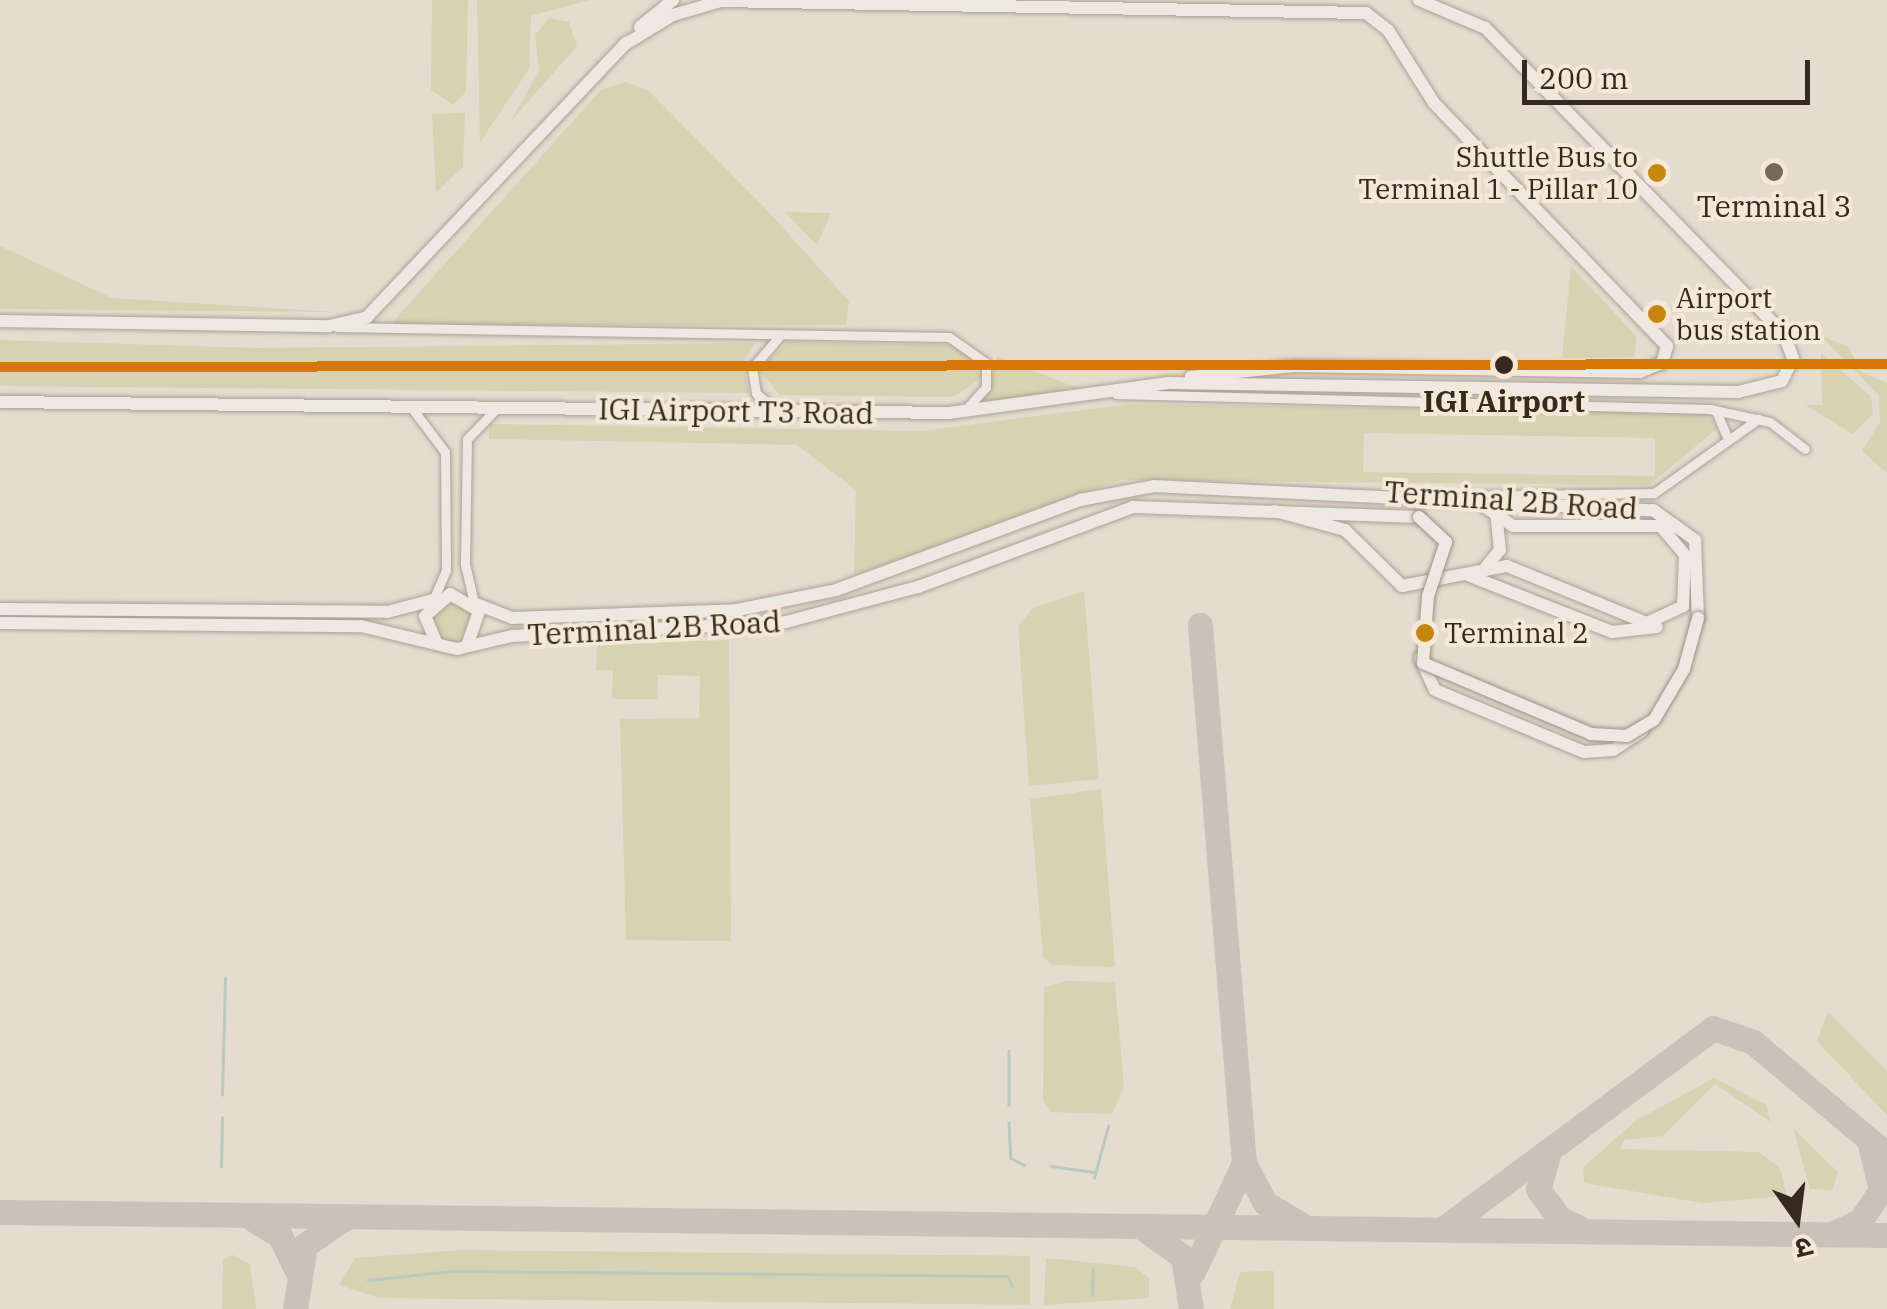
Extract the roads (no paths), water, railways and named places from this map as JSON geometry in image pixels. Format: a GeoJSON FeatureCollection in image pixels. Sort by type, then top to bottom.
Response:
{"type":"FeatureCollection","features":[{"type":"Feature","properties":{"kind":"main road"},"geometry":{"type":"LineString","coordinates":[[0,322],[329,326],[393,298],[624,45],[672,0]]}},
{"type":"Feature","properties":{"kind":"main road","name":"IGI Airport T3 Road"},"geometry":{"type":"LineString","coordinates":[[0,402],[949,413],[1108,394],[1168,382],[1756,392],[1782,380],[1793,352],[1485,28],[1419,0]]}},
{"type":"Feature","properties":{"kind":"main road"},"geometry":{"type":"LineString","coordinates":[[624,45],[673,14],[722,2],[1366,13],[1388,30],[1424,92],[1667,346],[1662,363],[1640,372],[1294,366],[1168,382]]}},
{"type":"Feature","properties":{"kind":"main road","name":"Terminal 2B Road"},"geometry":{"type":"LineString","coordinates":[[465,646],[786,622],[918,587],[1111,512],[1248,505],[1419,517],[1446,542],[1420,658],[1591,734],[1648,726],[1684,669],[1698,618],[1699,551],[1669,515],[1461,496],[1127,489],[902,570],[689,615],[512,618],[474,603]]}},
{"type":"Feature","properties":{"kind":"main road"},"geometry":{"type":"LineString","coordinates":[[1248,505],[1344,530],[1402,586],[1482,578],[1620,634],[1672,619],[1686,600],[1687,562],[1668,530],[1520,527],[1461,496]]}},
{"type":"Feature","properties":{"kind":"main road"},"geometry":{"type":"LineString","coordinates":[[1486,567],[1502,540],[1496,517]]}},
{"type":"Feature","properties":{"kind":"main road"},"geometry":{"type":"LineString","coordinates":[[1461,578],[1486,567],[1516,568],[1647,623],[1672,619]]}},
{"type":"Feature","properties":{"kind":"main road"},"geometry":{"type":"LineString","coordinates":[[902,570],[918,587]]}},
{"type":"Feature","properties":{"kind":"main road"},"geometry":{"type":"LineString","coordinates":[[0,609],[386,612],[450,594],[474,603],[480,628],[465,646],[439,646],[361,626],[0,623]]}},
{"type":"Feature","properties":{"kind":"main road"},"geometry":{"type":"LineString","coordinates":[[433,600],[425,625],[439,646]]}},
{"type":"Feature","properties":{"kind":"street"},"geometry":{"type":"LineString","coordinates":[[329,326],[961,339],[980,353],[986,387],[972,406],[949,413]]}},
{"type":"Feature","properties":{"kind":"street"},"geometry":{"type":"LineString","coordinates":[[789,336],[765,345],[752,368],[756,393],[789,412]]}},
{"type":"Feature","properties":{"kind":"street"},"geometry":{"type":"LineString","coordinates":[[1108,394],[1710,408],[1763,419],[1805,450]]}},
{"type":"Feature","properties":{"kind":"street"},"geometry":{"type":"LineString","coordinates":[[411,407],[445,452],[446,570],[433,600]]}},
{"type":"Feature","properties":{"kind":"street"},"geometry":{"type":"LineString","coordinates":[[474,603],[464,564],[467,439],[498,408]]}},
{"type":"Feature","properties":{"kind":"street"},"geometry":{"type":"LineString","coordinates":[[1710,408],[1728,420],[1727,437]]}},
{"type":"Feature","properties":{"kind":"street"},"geometry":{"type":"LineString","coordinates":[[1461,496],[1654,494],[1727,437],[1763,419]]}},
{"type":"Feature","properties":{"kind":"waterway"},"geometry":{"type":"LineString","coordinates":[[222,1095],[225,978]]}},
{"type":"Feature","properties":{"kind":"waterway"},"geometry":{"type":"LineString","coordinates":[[1009,1051],[1009,1105]]}},
{"type":"Feature","properties":{"kind":"waterway"},"geometry":{"type":"LineString","coordinates":[[221,1167],[222,1118]]}},
{"type":"Feature","properties":{"kind":"waterway"},"geometry":{"type":"LineString","coordinates":[[1009,1123],[1011,1158],[1024,1165]]}},
{"type":"Feature","properties":{"kind":"waterway"},"geometry":{"type":"LineString","coordinates":[[1094,1178],[1108,1126]]}},
{"type":"Feature","properties":{"kind":"waterway"},"geometry":{"type":"LineString","coordinates":[[1051,1166],[1094,1172]]}},
{"type":"Feature","properties":{"kind":"waterway"},"geometry":{"type":"LineString","coordinates":[[1092,1294],[1093,1270]]}},
{"type":"Feature","properties":{"kind":"waterway"},"geometry":{"type":"LineString","coordinates":[[368,1280],[452,1271],[1008,1276],[1012,1286]]}},
{"type":"Feature","properties":{"kind":"place","name":"Terminal 3"},"geometry":{"type":"Point","coordinates":[1774,172]}},
{"type":"Feature","properties":{"kind":"place","name":"Shuttle Bus to Terminal 1 - Pillar 10"},"geometry":{"type":"Point","coordinates":[1657,173]}},
{"type":"Feature","properties":{"kind":"place","name":"Airport bus station"},"geometry":{"type":"Point","coordinates":[1657,314]}},
{"type":"Feature","properties":{"kind":"place","name":"IGI Airport"},"geometry":{"type":"Point","coordinates":[1504,365]}},
{"type":"Feature","properties":{"kind":"place","name":"Terminal 2"},"geometry":{"type":"Point","coordinates":[1425,633]}}]}
